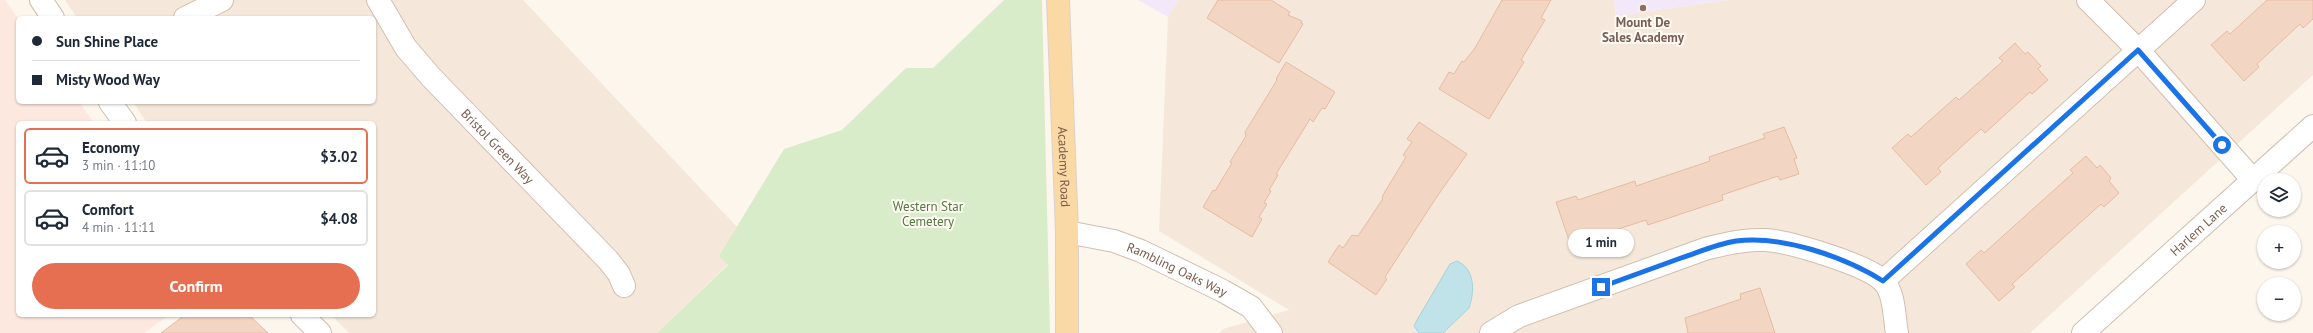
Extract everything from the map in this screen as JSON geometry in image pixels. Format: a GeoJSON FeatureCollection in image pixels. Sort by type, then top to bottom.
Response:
{"type":"FeatureCollection","features":[{"type":"Feature","properties":{"kind":"main road","name":"Academy Road"},"geometry":{"type":"LineString","coordinates":[[1058,0],[1068,232],[1067,333]]}},
{"type":"Feature","properties":{"kind":"street"},"geometry":{"type":"LineString","coordinates":[[41,0],[52,16]]}},
{"type":"Feature","properties":{"kind":"street"},"geometry":{"type":"LineString","coordinates":[[188,16],[222,0]]}},
{"type":"Feature","properties":{"kind":"street","name":"Bristol Green Way"},"geometry":{"type":"LineString","coordinates":[[378,0],[406,48],[431,77],[608,260],[619,274],[624,286]]}},
{"type":"Feature","properties":{"kind":"street"},"geometry":{"type":"LineString","coordinates":[[2088,0],[2138,50],[2253,180]]}},
{"type":"Feature","properties":{"kind":"street"},"geometry":{"type":"LineString","coordinates":[[1883,281],[2194,0]]}},
{"type":"Feature","properties":{"kind":"street"},"geometry":{"type":"LineString","coordinates":[[111,104],[124,121]]}},
{"type":"Feature","properties":{"kind":"street","name":"Harlem Lane"},"geometry":{"type":"LineString","coordinates":[[2083,333],[2313,126]]}},
{"type":"Feature","properties":{"kind":"street","name":"Rambling Oaks Way"},"geometry":{"type":"LineString","coordinates":[[1068,232],[1114,241],[1128,246],[1224,291],[1250,307],[1271,333]]}},
{"type":"Feature","properties":{"kind":"street"},"geometry":{"type":"LineString","coordinates":[[1491,333],[1519,316],[1705,249],[1736,241],[1766,240],[1797,246],[1864,269],[1883,281],[1892,299],[1897,333]]}},
{"type":"Feature","properties":{"kind":"street"},"geometry":{"type":"LineString","coordinates":[[304,317],[320,333]]}},
{"type":"Feature","properties":{"kind":"shaded area"},"geometry":{"type":"Polygon","coordinates":[[[0,0],[5,0],[17,16],[16,104],[80,104],[93,121],[16,121],[16,317],[166,317],[144,333],[0,333],[0,0]]]}},
{"type":"Feature","properties":{"kind":"shaded area"},"geometry":{"type":"Polygon","coordinates":[[[65,0],[523,0],[737,227],[720,256],[728,264],[657,333],[349,333],[333,317],[376,317],[376,121],[146,121],[134,104],[376,104],[376,16],[76,16],[65,0]]]}},
{"type":"Feature","properties":{"kind":"shaded area"},"geometry":{"type":"Polygon","coordinates":[[[1138,0],[1178,0],[1168,17],[1138,0]]]}},
{"type":"Feature","properties":{"kind":"shaded area"},"geometry":{"type":"Polygon","coordinates":[[[1178,0],[1614,0],[1616,16],[1727,0],[2313,0],[2313,75],[2030,333],[1219,333],[1223,329],[1289,310],[1159,231],[1168,17],[1178,0]]]}},
{"type":"Feature","properties":{"kind":"shaded area","name":"Mount De Sales Academy"},"geometry":{"type":"Polygon","coordinates":[[[1614,0],[1727,0],[1616,16],[1614,0]]]}},
{"type":"Feature","properties":{"kind":"green space","name":"Western Star Cemetery"},"geometry":{"type":"Polygon","coordinates":[[[1004,0],[1042,0],[1050,333],[657,333],[728,265],[719,256],[784,149],[842,130],[906,68],[933,68],[1004,0]]]}},
{"type":"Feature","properties":{"kind":"water"},"geometry":{"type":"Polygon","coordinates":[[[1457,261],[1467,269],[1472,281],[1473,288],[1469,308],[1443,333],[1419,333],[1414,326],[1417,320],[1450,264],[1457,261]]]}},
{"type":"Feature","properties":{"kind":"building"},"geometry":{"type":"Polygon","coordinates":[[[1218,0],[1271,0],[1290,12],[1288,15],[1302,21],[1301,23],[1303,24],[1279,63],[1207,18],[1218,0]]]}},
{"type":"Feature","properties":{"kind":"building"},"geometry":{"type":"Polygon","coordinates":[[[1502,0],[1551,0],[1541,18],[1545,20],[1521,60],[1524,62],[1489,119],[1439,89],[1449,72],[1454,74],[1462,61],[1464,62],[1475,48],[1502,0]]]}},
{"type":"Feature","properties":{"kind":"building"},"geometry":{"type":"Polygon","coordinates":[[[2267,0],[2313,0],[2313,19],[2303,28],[2300,24],[2257,64],[2259,67],[2244,81],[2211,45],[2227,31],[2230,34],[2267,0]]]}},
{"type":"Feature","properties":{"kind":"building"},"geometry":{"type":"Polygon","coordinates":[[[2015,43],[2025,54],[2028,52],[2041,66],[2038,69],[2048,80],[2032,94],[2030,92],[1985,133],[1981,129],[1938,168],[1941,172],[1926,185],[1892,148],[1908,134],[1911,137],[1956,97],[1959,100],[2003,61],[1999,58],[2015,43]]]}},
{"type":"Feature","properties":{"kind":"building"},"geometry":{"type":"Polygon","coordinates":[[[1286,62],[1335,92],[1325,109],[1322,108],[1313,122],[1310,119],[1276,174],[1278,175],[1269,190],[1271,191],[1264,203],[1267,204],[1259,217],[1262,219],[1252,237],[1203,207],[1213,190],[1215,191],[1232,163],[1230,162],[1246,136],[1245,132],[1277,80],[1276,79],[1286,62]]]}},
{"type":"Feature","properties":{"kind":"building"},"geometry":{"type":"Polygon","coordinates":[[[1419,122],[1467,154],[1436,198],[1385,277],[1387,279],[1376,295],[1328,262],[1339,245],[1343,248],[1352,235],[1358,236],[1382,200],[1383,195],[1406,157],[1403,155],[1412,142],[1407,139],[1419,122]]]}},
{"type":"Feature","properties":{"kind":"building"},"geometry":{"type":"Polygon","coordinates":[[[1784,127],[1797,158],[1794,159],[1799,174],[1780,180],[1778,176],[1722,195],[1723,200],[1648,225],[1646,220],[1612,231],[1591,238],[1592,243],[1572,249],[1556,202],[1576,196],[1578,200],[1635,181],[1636,186],[1710,161],[1709,157],[1765,138],[1763,134],[1784,127]]]}},
{"type":"Feature","properties":{"kind":"building"},"geometry":{"type":"Polygon","coordinates":[[[2086,156],[2097,168],[2100,165],[2111,178],[2109,181],[2119,193],[2104,207],[2101,204],[2012,284],[2015,287],[1999,301],[1966,264],[1981,250],[1984,253],[2073,173],[2070,170],[2086,156]]]}},
{"type":"Feature","properties":{"kind":"building"},"geometry":{"type":"Polygon","coordinates":[[[1760,288],[1775,333],[1688,333],[1685,318],[1741,299],[1740,294],[1760,288]]]}},
{"type":"Feature","properties":{"kind":"building"},"geometry":{"type":"Polygon","coordinates":[[[182,317],[251,317],[268,333],[161,333],[182,317]]]}},
{"type":"Feature","properties":{"kind":"place","name":"Mount De Sales Academy"},"geometry":{"type":"Point","coordinates":[1643,8]}},
{"type":"Feature","properties":{"kind":"route"},"geometry":{"type":"LineString","coordinates":[[1601,287],[1705,249],[1736,241],[1766,240],[1797,246],[1840,260],[1864,269],[1883,281],[2138,50],[2222,145]]}}]}
